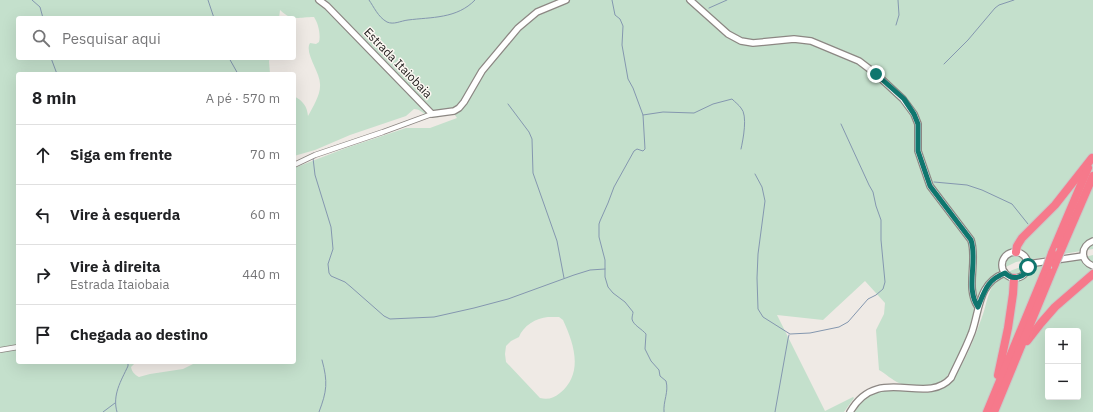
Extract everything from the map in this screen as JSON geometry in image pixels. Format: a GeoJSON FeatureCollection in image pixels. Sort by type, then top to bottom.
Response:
{"type":"FeatureCollection","features":[{"type":"Feature","properties":{"kind":"highway"},"geometry":{"type":"LineString","coordinates":[[1016,252],[1017,246],[1022,238],[1055,205],[1093,157]]}},
{"type":"Feature","properties":{"kind":"highway"},"geometry":{"type":"LineString","coordinates":[[994,412],[1002,384],[1052,253],[1093,157]]}},
{"type":"Feature","properties":{"kind":"highway"},"geometry":{"type":"LineString","coordinates":[[1002,384],[1056,264],[1093,176]]}},
{"type":"Feature","properties":{"kind":"highway"},"geometry":{"type":"LineString","coordinates":[[987,412],[1026,341],[1063,300],[1093,274]]}},
{"type":"Feature","properties":{"kind":"highway"},"geometry":{"type":"LineString","coordinates":[[1002,384],[999,370],[1008,328],[1014,278]]}},
{"type":"Feature","properties":{"kind":"street","name":"Estrada Itaiobaia"},"geometry":{"type":"LineString","coordinates":[[319,0],[327,6],[432,114],[454,111],[459,108],[482,71],[518,28],[537,12],[566,0]]}},
{"type":"Feature","properties":{"kind":"street"},"geometry":{"type":"LineString","coordinates":[[690,0],[734,38],[747,42],[794,39],[811,41],[865,65],[904,99],[917,119],[918,151],[930,186],[971,240],[973,251],[972,290],[974,300],[978,307]]}},
{"type":"Feature","properties":{"kind":"street"},"geometry":{"type":"LineString","coordinates":[[296,164],[432,114]]}},
{"type":"Feature","properties":{"kind":"street"},"geometry":{"type":"LineString","coordinates":[[1093,241],[1085,246],[1083,251],[1083,256],[1086,261],[1093,266]]}},
{"type":"Feature","properties":{"kind":"street"},"geometry":{"type":"LineString","coordinates":[[1011,252],[1022,253],[1026,257],[1028,264],[1027,270],[1024,274],[1020,277],[1014,278],[1005,273],[1002,265],[1004,257],[1011,252]]}},
{"type":"Feature","properties":{"kind":"street"},"geometry":{"type":"LineString","coordinates":[[1028,264],[1083,256]]}},
{"type":"Feature","properties":{"kind":"street"},"geometry":{"type":"LineString","coordinates":[[850,412],[867,394],[882,387],[926,389],[936,388],[948,382],[952,378],[969,340],[975,323],[978,307],[989,283],[995,276],[1005,273]]}},
{"type":"Feature","properties":{"kind":"street"},"geometry":{"type":"LineString","coordinates":[[0,350],[16,347]]}},
{"type":"Feature","properties":{"kind":"green space"},"geometry":{"type":"Polygon","coordinates":[[[0,0],[1093,0],[1093,249],[1016,262],[995,274],[985,287],[972,327],[958,359],[947,377],[937,384],[920,387],[903,385],[879,370],[876,330],[884,314],[885,303],[865,281],[823,320],[777,315],[825,411],[853,397],[854,398],[844,412],[0,412],[0,0]],[[548,317],[535,321],[524,329],[519,337],[511,341],[506,346],[506,362],[540,398],[551,398],[560,393],[572,377],[575,358],[573,348],[563,320],[559,317],[548,317]]]}},
{"type":"Feature","properties":{"kind":"green space"},"geometry":{"type":"Polygon","coordinates":[[[1093,255],[1093,412],[852,412],[860,402],[870,394],[882,390],[895,389],[932,392],[946,386],[958,372],[968,352],[990,291],[994,283],[1001,276],[1027,265],[1075,259],[1093,255]]]}},
{"type":"Feature","properties":{"kind":"waterway"},"geometry":{"type":"LineString","coordinates":[[32,0],[40,7],[42,16]]}},
{"type":"Feature","properties":{"kind":"waterway"},"geometry":{"type":"LineString","coordinates":[[208,0],[213,16]]}},
{"type":"Feature","properties":{"kind":"waterway"},"geometry":{"type":"LineString","coordinates":[[369,0],[376,12],[387,22],[392,23],[452,14],[460,11],[475,0]]}},
{"type":"Feature","properties":{"kind":"waterway"},"geometry":{"type":"LineString","coordinates":[[612,0],[615,15],[620,19],[623,26],[622,45],[628,79],[643,115],[645,149],[643,151],[637,149],[634,151],[614,187],[599,224],[599,237],[605,260],[605,277],[608,287],[625,302],[633,312],[633,321],[646,334],[645,349],[651,361],[659,370],[660,376],[666,381],[667,389],[664,412]]}},
{"type":"Feature","properties":{"kind":"waterway"},"geometry":{"type":"LineString","coordinates":[[709,8],[727,0]]}},
{"type":"Feature","properties":{"kind":"waterway"},"geometry":{"type":"LineString","coordinates":[[896,25],[899,15],[898,0]]}},
{"type":"Feature","properties":{"kind":"waterway"},"geometry":{"type":"LineString","coordinates":[[944,64],[968,40],[995,8],[999,5],[1014,0]]}},
{"type":"Feature","properties":{"kind":"waterway"},"geometry":{"type":"LineString","coordinates":[[52,60],[56,72]]}},
{"type":"Feature","properties":{"kind":"waterway"},"geometry":{"type":"LineString","coordinates":[[230,60],[237,72]]}},
{"type":"Feature","properties":{"kind":"waterway"},"geometry":{"type":"LineString","coordinates":[[643,115],[663,112],[694,113],[713,104],[732,99],[741,108],[744,116],[745,122],[741,149]]}},
{"type":"Feature","properties":{"kind":"waterway"},"geometry":{"type":"LineString","coordinates":[[508,104],[529,132],[532,139],[533,173],[557,241],[564,278]]}},
{"type":"Feature","properties":{"kind":"waterway"},"geometry":{"type":"LineString","coordinates":[[755,174],[762,187],[765,201],[758,254],[757,278],[758,309],[763,317],[790,334],[810,333],[839,327],[848,322],[868,299],[883,289],[885,282],[881,240],[881,220],[873,192],[841,124]]}},
{"type":"Feature","properties":{"kind":"waterway"},"geometry":{"type":"LineString","coordinates":[[313,158],[315,175],[331,227],[333,249],[328,264],[329,273],[331,276],[345,282],[384,316],[390,319],[434,317],[474,308],[508,299],[590,270],[605,269]]}},
{"type":"Feature","properties":{"kind":"waterway"},"geometry":{"type":"LineString","coordinates":[[934,182],[967,185],[982,190],[1012,204],[1028,224]]}},
{"type":"Feature","properties":{"kind":"waterway"},"geometry":{"type":"LineString","coordinates":[[775,412],[789,335]]}},
{"type":"Feature","properties":{"kind":"waterway"},"geometry":{"type":"LineString","coordinates":[[319,412],[326,386],[322,360]]}},
{"type":"Feature","properties":{"kind":"waterway"},"geometry":{"type":"LineString","coordinates":[[117,412],[116,394],[128,364]]}},
{"type":"Feature","properties":{"kind":"waterway"},"geometry":{"type":"LineString","coordinates":[[103,412],[115,403]]}},
{"type":"Feature","properties":{"kind":"route"},"geometry":{"type":"LineString","coordinates":[[876,74],[904,99],[917,119],[918,151],[930,186],[968,234],[971,240],[973,245],[972,290],[974,300],[978,307],[985,290],[995,276],[1005,273],[1014,278],[1020,277],[1024,274],[1028,267]]}}]}
